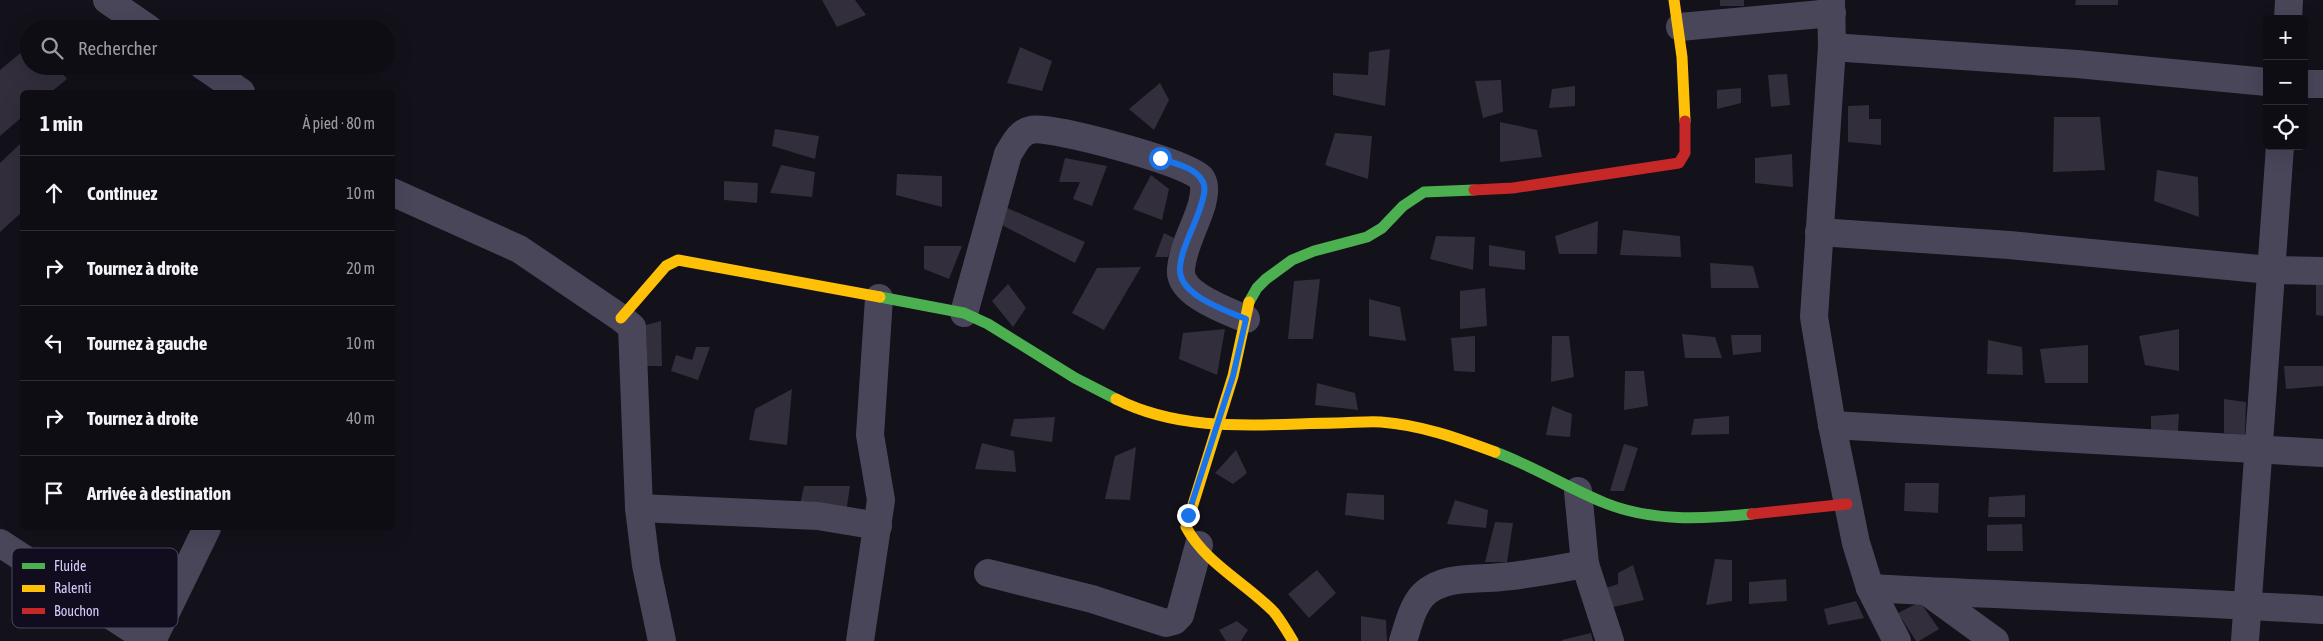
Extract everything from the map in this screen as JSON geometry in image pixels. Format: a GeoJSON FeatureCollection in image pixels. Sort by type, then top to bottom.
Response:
{"type":"FeatureCollection","features":[{"type":"Feature","properties":{"kind":"street"},"geometry":{"type":"LineString","coordinates":[[107,0],[136,20]]}},
{"type":"Feature","properties":{"kind":"street"},"geometry":{"type":"LineString","coordinates":[[1293,641],[1273,612],[1187,533],[1186,522],[1233,376],[1250,300],[1257,288],[1292,260],[1314,251],[1367,237],[1382,228],[1403,206],[1424,192],[1513,188],[1678,163],[1683,159],[1684,153],[1680,27],[1674,0]]}},
{"type":"Feature","properties":{"kind":"street"},"geometry":{"type":"LineString","coordinates":[[2288,15],[2289,0]]}},
{"type":"Feature","properties":{"kind":"street"},"geometry":{"type":"LineString","coordinates":[[1680,27],[1832,6],[1832,47],[1814,317],[1847,504],[1870,588],[1897,641]]}},
{"type":"Feature","properties":{"kind":"street"},"geometry":{"type":"LineString","coordinates":[[1832,47],[2077,64],[2263,82]]}},
{"type":"Feature","properties":{"kind":"street"},"geometry":{"type":"LineString","coordinates":[[216,75],[238,90]]}},
{"type":"Feature","properties":{"kind":"street"},"geometry":{"type":"LineString","coordinates":[[2308,84],[2323,84]]}},
{"type":"Feature","properties":{"kind":"street"},"geometry":{"type":"LineString","coordinates":[[964,313],[1008,154],[1023,133],[1031,130],[1047,130],[1160,158],[1195,172],[1202,179],[1204,195],[1184,252],[1180,270],[1182,279],[1200,298],[1246,319]]}},
{"type":"Feature","properties":{"kind":"street"},"geometry":{"type":"LineString","coordinates":[[2245,641],[2280,150]]}},
{"type":"Feature","properties":{"kind":"street"},"geometry":{"type":"LineString","coordinates":[[395,193],[519,249],[629,324],[632,331],[639,508],[646,565],[662,641]]}},
{"type":"Feature","properties":{"kind":"street"},"geometry":{"type":"LineString","coordinates":[[1819,232],[2009,245],[2270,270],[2323,271]]}},
{"type":"Feature","properties":{"kind":"street"},"geometry":{"type":"LineString","coordinates":[[621,318],[666,266],[678,260],[964,313],[988,324],[1075,378],[1130,406],[1184,422],[1217,425],[1381,422],[1437,431],[1505,456],[1607,504],[1652,515],[1682,519],[1739,516],[1847,504]]}},
{"type":"Feature","properties":{"kind":"street"},"geometry":{"type":"LineString","coordinates":[[860,641],[881,500],[870,435],[879,298]]}},
{"type":"Feature","properties":{"kind":"street"},"geometry":{"type":"LineString","coordinates":[[1832,425],[2259,450],[2323,452]]}},
{"type":"Feature","properties":{"kind":"street"},"geometry":{"type":"LineString","coordinates":[[1578,491],[1585,564],[1610,641]]}},
{"type":"Feature","properties":{"kind":"street"},"geometry":{"type":"LineString","coordinates":[[639,508],[818,516],[878,526]]}},
{"type":"Feature","properties":{"kind":"street"},"geometry":{"type":"LineString","coordinates":[[178,587],[206,530]]}},
{"type":"Feature","properties":{"kind":"street"},"geometry":{"type":"LineString","coordinates":[[0,543],[12,551]]}},
{"type":"Feature","properties":{"kind":"street"},"geometry":{"type":"LineString","coordinates":[[988,573],[1092,599],[1166,622],[1174,621],[1180,615],[1199,545]]}},
{"type":"Feature","properties":{"kind":"street"},"geometry":{"type":"LineString","coordinates":[[1403,641],[1415,608],[1424,595],[1434,588],[1461,579],[1502,578],[1585,564]]}},
{"type":"Feature","properties":{"kind":"street"},"geometry":{"type":"LineString","coordinates":[[1870,588],[2247,604],[2323,610]]}},
{"type":"Feature","properties":{"kind":"street"},"geometry":{"type":"LineString","coordinates":[[1926,591],[1995,641]]}},
{"type":"Feature","properties":{"kind":"street"},"geometry":{"type":"LineString","coordinates":[[131,628],[151,641],[157,628]]}},
{"type":"Feature","properties":{"kind":"building"},"geometry":{"type":"Polygon","coordinates":[[[822,0],[855,0],[866,15],[837,27],[822,0]]]}},
{"type":"Feature","properties":{"kind":"building"},"geometry":{"type":"Polygon","coordinates":[[[1720,0],[1744,0],[1744,6],[1720,6],[1720,0]]]}},
{"type":"Feature","properties":{"kind":"building"},"geometry":{"type":"Polygon","coordinates":[[[2076,0],[2118,0],[2118,5],[2075,5],[2076,0]]]}},
{"type":"Feature","properties":{"kind":"building"},"geometry":{"type":"Polygon","coordinates":[[[1020,47],[1052,61],[1042,91],[1007,83],[1020,47]]]}},
{"type":"Feature","properties":{"kind":"building"},"geometry":{"type":"Polygon","coordinates":[[[1390,49],[1385,106],[1333,95],[1333,73],[1368,75],[1369,52],[1390,49]]]}},
{"type":"Feature","properties":{"kind":"building"},"geometry":{"type":"Polygon","coordinates":[[[20,53],[20,75],[64,75],[67,79],[53,90],[20,90],[20,119],[0,136],[0,70],[20,53]]]}},
{"type":"Feature","properties":{"kind":"building"},"geometry":{"type":"Polygon","coordinates":[[[1787,74],[1790,105],[1771,107],[1768,75],[1787,74]]]}},
{"type":"Feature","properties":{"kind":"building"},"geometry":{"type":"Polygon","coordinates":[[[1501,80],[1503,112],[1483,118],[1475,81],[1501,80]]]}},
{"type":"Feature","properties":{"kind":"building"},"geometry":{"type":"Polygon","coordinates":[[[1160,83],[1169,100],[1154,130],[1129,109],[1160,83]]]}},
{"type":"Feature","properties":{"kind":"building"},"geometry":{"type":"Polygon","coordinates":[[[1575,86],[1575,106],[1549,108],[1552,89],[1575,86]]]}},
{"type":"Feature","properties":{"kind":"building"},"geometry":{"type":"Polygon","coordinates":[[[1741,88],[1741,103],[1717,109],[1717,90],[1741,88]]]}},
{"type":"Feature","properties":{"kind":"building"},"geometry":{"type":"Polygon","coordinates":[[[1869,105],[1869,119],[1881,119],[1881,145],[1848,142],[1848,106],[1869,105]]]}},
{"type":"Feature","properties":{"kind":"building"},"geometry":{"type":"Polygon","coordinates":[[[2054,117],[2100,117],[2105,170],[2053,172],[2054,117]]]}},
{"type":"Feature","properties":{"kind":"building"},"geometry":{"type":"Polygon","coordinates":[[[1500,122],[1537,130],[1542,157],[1500,162],[1500,122]]]}},
{"type":"Feature","properties":{"kind":"building"},"geometry":{"type":"Polygon","coordinates":[[[775,129],[819,136],[815,159],[772,146],[775,129]]]}},
{"type":"Feature","properties":{"kind":"building"},"geometry":{"type":"Polygon","coordinates":[[[1335,133],[1372,136],[1368,179],[1325,165],[1335,133]]]}},
{"type":"Feature","properties":{"kind":"building"},"geometry":{"type":"Polygon","coordinates":[[[20,144],[20,214],[0,232],[0,163],[20,144]]]}},
{"type":"Feature","properties":{"kind":"building"},"geometry":{"type":"Polygon","coordinates":[[[1792,154],[1793,187],[1755,183],[1755,158],[1792,154]]]}},
{"type":"Feature","properties":{"kind":"building"},"geometry":{"type":"Polygon","coordinates":[[[1065,158],[1107,166],[1092,206],[1073,199],[1080,182],[1059,182],[1065,158]]]}},
{"type":"Feature","properties":{"kind":"building"},"geometry":{"type":"Polygon","coordinates":[[[781,165],[815,172],[812,197],[770,193],[781,165]]]}},
{"type":"Feature","properties":{"kind":"building"},"geometry":{"type":"Polygon","coordinates":[[[2157,170],[2198,177],[2199,217],[2154,201],[2157,170]]]}},
{"type":"Feature","properties":{"kind":"building"},"geometry":{"type":"Polygon","coordinates":[[[897,174],[942,176],[942,207],[896,195],[897,174]]]}},
{"type":"Feature","properties":{"kind":"building"},"geometry":{"type":"Polygon","coordinates":[[[1151,175],[1169,189],[1162,220],[1133,209],[1151,175]]]}},
{"type":"Feature","properties":{"kind":"building"},"geometry":{"type":"Polygon","coordinates":[[[724,181],[758,183],[757,203],[724,200],[724,181]]]}},
{"type":"Feature","properties":{"kind":"building"},"geometry":{"type":"Polygon","coordinates":[[[1005,207],[1085,242],[1075,263],[998,223],[1005,207]]]}},
{"type":"Feature","properties":{"kind":"building"},"geometry":{"type":"Polygon","coordinates":[[[1598,221],[1597,254],[1559,254],[1555,236],[1598,221]]]}},
{"type":"Feature","properties":{"kind":"building"},"geometry":{"type":"Polygon","coordinates":[[[1623,230],[1680,236],[1681,257],[1620,255],[1623,230]]]}},
{"type":"Feature","properties":{"kind":"building"},"geometry":{"type":"Polygon","coordinates":[[[1164,233],[1174,238],[1168,257],[1155,257],[1164,233]]]}},
{"type":"Feature","properties":{"kind":"building"},"geometry":{"type":"Polygon","coordinates":[[[1436,236],[1475,237],[1473,270],[1430,259],[1436,236]]]}},
{"type":"Feature","properties":{"kind":"building"},"geometry":{"type":"Polygon","coordinates":[[[1489,245],[1525,251],[1525,270],[1489,266],[1489,245]]]}},
{"type":"Feature","properties":{"kind":"building"},"geometry":{"type":"Polygon","coordinates":[[[924,246],[962,246],[949,279],[924,269],[924,246]]]}},
{"type":"Feature","properties":{"kind":"building"},"geometry":{"type":"Polygon","coordinates":[[[1710,263],[1753,266],[1759,288],[1711,288],[1710,263]]]}},
{"type":"Feature","properties":{"kind":"building"},"geometry":{"type":"Polygon","coordinates":[[[1141,267],[1104,330],[1072,313],[1097,268],[1141,267]]]}},
{"type":"Feature","properties":{"kind":"building"},"geometry":{"type":"Polygon","coordinates":[[[1320,279],[1313,339],[1288,339],[1294,281],[1320,279]]]}},
{"type":"Feature","properties":{"kind":"building"},"geometry":{"type":"Polygon","coordinates":[[[1008,284],[1026,308],[1013,327],[992,301],[1008,284]]]}},
{"type":"Feature","properties":{"kind":"building"},"geometry":{"type":"Polygon","coordinates":[[[2316,284],[2323,284],[2323,316],[2316,315],[2316,284]]]}},
{"type":"Feature","properties":{"kind":"building"},"geometry":{"type":"Polygon","coordinates":[[[1485,288],[1487,326],[1460,329],[1460,291],[1485,288]]]}},
{"type":"Feature","properties":{"kind":"building"},"geometry":{"type":"Polygon","coordinates":[[[1369,299],[1400,307],[1406,341],[1369,336],[1369,299]]]}},
{"type":"Feature","properties":{"kind":"building"},"geometry":{"type":"Polygon","coordinates":[[[661,321],[662,366],[647,366],[646,325],[661,321]]]}},
{"type":"Feature","properties":{"kind":"building"},"geometry":{"type":"Polygon","coordinates":[[[1225,329],[1217,375],[1179,359],[1183,333],[1225,329]]]}},
{"type":"Feature","properties":{"kind":"building"},"geometry":{"type":"Polygon","coordinates":[[[2179,329],[2179,371],[2145,365],[2139,336],[2179,329]]]}},
{"type":"Feature","properties":{"kind":"building"},"geometry":{"type":"Polygon","coordinates":[[[1682,334],[1715,337],[1722,358],[1685,358],[1682,334]]]}},
{"type":"Feature","properties":{"kind":"building"},"geometry":{"type":"Polygon","coordinates":[[[1731,335],[1761,335],[1761,352],[1733,355],[1731,335]]]}},
{"type":"Feature","properties":{"kind":"building"},"geometry":{"type":"Polygon","coordinates":[[[1475,336],[1475,372],[1454,371],[1451,338],[1475,336]]]}},
{"type":"Feature","properties":{"kind":"building"},"geometry":{"type":"Polygon","coordinates":[[[1552,336],[1569,336],[1574,377],[1551,382],[1552,336]]]}},
{"type":"Feature","properties":{"kind":"building"},"geometry":{"type":"Polygon","coordinates":[[[1988,340],[2022,347],[2023,375],[1987,374],[1988,340]]]}},
{"type":"Feature","properties":{"kind":"building"},"geometry":{"type":"Polygon","coordinates":[[[2088,345],[2088,383],[2045,383],[2040,349],[2088,345]]]}},
{"type":"Feature","properties":{"kind":"building"},"geometry":{"type":"Polygon","coordinates":[[[696,347],[710,347],[698,380],[671,371],[676,355],[692,360],[696,347]]]}},
{"type":"Feature","properties":{"kind":"building"},"geometry":{"type":"Polygon","coordinates":[[[2284,366],[2323,366],[2323,386],[2286,389],[2284,366]]]}},
{"type":"Feature","properties":{"kind":"building"},"geometry":{"type":"Polygon","coordinates":[[[1625,371],[1644,371],[1648,406],[1624,410],[1625,371]]]}},
{"type":"Feature","properties":{"kind":"building"},"geometry":{"type":"Polygon","coordinates":[[[1317,383],[1355,393],[1358,410],[1315,405],[1317,383]]]}},
{"type":"Feature","properties":{"kind":"building"},"geometry":{"type":"Polygon","coordinates":[[[792,389],[787,445],[749,440],[755,409],[792,389]]]}},
{"type":"Feature","properties":{"kind":"building"},"geometry":{"type":"Polygon","coordinates":[[[2224,399],[2246,402],[2245,435],[2224,433],[2224,399]]]}},
{"type":"Feature","properties":{"kind":"building"},"geometry":{"type":"Polygon","coordinates":[[[1552,406],[1572,414],[1570,437],[1546,435],[1552,406]]]}},
{"type":"Feature","properties":{"kind":"building"},"geometry":{"type":"Polygon","coordinates":[[[2179,414],[2178,431],[2151,431],[2151,416],[2179,414]]]}},
{"type":"Feature","properties":{"kind":"building"},"geometry":{"type":"Polygon","coordinates":[[[1729,416],[1729,434],[1691,435],[1694,419],[1729,416]]]}},
{"type":"Feature","properties":{"kind":"building"},"geometry":{"type":"Polygon","coordinates":[[[1055,417],[1052,442],[1010,436],[1014,419],[1055,417]]]}},
{"type":"Feature","properties":{"kind":"building"},"geometry":{"type":"Polygon","coordinates":[[[982,443],[1014,451],[1016,472],[975,469],[982,443]]]}},
{"type":"Feature","properties":{"kind":"building"},"geometry":{"type":"Polygon","coordinates":[[[1624,444],[1638,448],[1624,491],[1610,491],[1624,444]]]}},
{"type":"Feature","properties":{"kind":"building"},"geometry":{"type":"Polygon","coordinates":[[[1136,447],[1130,500],[1105,499],[1115,456],[1136,447]]]}},
{"type":"Feature","properties":{"kind":"building"},"geometry":{"type":"Polygon","coordinates":[[[1236,450],[1247,473],[1233,484],[1215,473],[1236,450]]]}},
{"type":"Feature","properties":{"kind":"building"},"geometry":{"type":"Polygon","coordinates":[[[1905,483],[1939,483],[1938,513],[1904,511],[1905,483]]]}},
{"type":"Feature","properties":{"kind":"building"},"geometry":{"type":"Polygon","coordinates":[[[804,486],[850,486],[846,513],[800,505],[804,486]]]}},
{"type":"Feature","properties":{"kind":"building"},"geometry":{"type":"Polygon","coordinates":[[[1347,493],[1384,495],[1384,520],[1345,515],[1347,493]]]}},
{"type":"Feature","properties":{"kind":"building"},"geometry":{"type":"Polygon","coordinates":[[[2025,495],[2025,517],[1988,517],[1989,497],[2025,495]]]}},
{"type":"Feature","properties":{"kind":"building"},"geometry":{"type":"Polygon","coordinates":[[[1455,500],[1488,510],[1486,528],[1447,524],[1455,500]]]}},
{"type":"Feature","properties":{"kind":"building"},"geometry":{"type":"Polygon","coordinates":[[[1495,522],[1513,523],[1507,562],[1485,562],[1495,522]]]}},
{"type":"Feature","properties":{"kind":"building"},"geometry":{"type":"Polygon","coordinates":[[[2022,524],[2023,551],[1987,551],[1987,525],[2022,524]]]}},
{"type":"Feature","properties":{"kind":"building"},"geometry":{"type":"Polygon","coordinates":[[[1715,559],[1732,560],[1732,601],[1706,605],[1715,559]]]}},
{"type":"Feature","properties":{"kind":"building"},"geometry":{"type":"Polygon","coordinates":[[[1633,565],[1644,600],[1609,608],[1606,588],[1618,584],[1618,573],[1633,565]]]}},
{"type":"Feature","properties":{"kind":"building"},"geometry":{"type":"Polygon","coordinates":[[[1317,570],[1336,593],[1309,618],[1288,594],[1317,570]]]}},
{"type":"Feature","properties":{"kind":"building"},"geometry":{"type":"Polygon","coordinates":[[[1786,579],[1787,601],[1749,604],[1749,582],[1786,579]]]}},
{"type":"Feature","properties":{"kind":"building"},"geometry":{"type":"Polygon","coordinates":[[[1856,601],[1864,618],[1828,625],[1824,609],[1856,601]]]}},
{"type":"Feature","properties":{"kind":"building"},"geometry":{"type":"Polygon","coordinates":[[[1920,602],[1939,629],[1916,641],[1898,613],[1920,602]]]}},
{"type":"Feature","properties":{"kind":"building"},"geometry":{"type":"Polygon","coordinates":[[[1361,616],[1386,620],[1387,641],[1361,641],[1361,616]]]}},
{"type":"Feature","properties":{"kind":"building"},"geometry":{"type":"Polygon","coordinates":[[[1237,621],[1248,630],[1241,641],[1226,641],[1219,630],[1237,621]]]}},
{"type":"Feature","properties":{"kind":"building"},"geometry":{"type":"Polygon","coordinates":[[[1591,633],[1593,641],[1562,641],[1562,640],[1591,633]]]}},
{"type":"Feature","properties":{"kind":"traffic: fast"},"geometry":{"type":"LineString","coordinates":[[1249,302],[1257,288],[1266,279],[1292,260],[1314,251],[1367,237],[1382,228],[1403,206],[1424,192],[1474,190]]}},
{"type":"Feature","properties":{"kind":"traffic: fast"},"geometry":{"type":"LineString","coordinates":[[880,297],[964,313],[988,324],[1075,378],[1116,399]]}},
{"type":"Feature","properties":{"kind":"traffic: fast"},"geometry":{"type":"LineString","coordinates":[[1495,452],[1591,497],[1623,509],[1678,518],[1752,514]]}},
{"type":"Feature","properties":{"kind":"traffic: slow"},"geometry":{"type":"LineString","coordinates":[[1674,0],[1682,57],[1685,121]]}},
{"type":"Feature","properties":{"kind":"traffic: slow"},"geometry":{"type":"LineString","coordinates":[[621,318],[666,266],[678,260],[880,297]]}},
{"type":"Feature","properties":{"kind":"traffic: slow"},"geometry":{"type":"LineString","coordinates":[[1249,302],[1233,376],[1186,527],[1194,540],[1215,562],[1274,612],[1293,641]]}},
{"type":"Feature","properties":{"kind":"traffic: slow"},"geometry":{"type":"LineString","coordinates":[[1116,399],[1142,410],[1169,418],[1196,422],[1252,425],[1370,422],[1396,424],[1439,433],[1495,452]]}},
{"type":"Feature","properties":{"kind":"traffic: jam"},"geometry":{"type":"LineString","coordinates":[[1474,190],[1513,188],[1679,163],[1685,153],[1685,121]]}},
{"type":"Feature","properties":{"kind":"traffic: jam"},"geometry":{"type":"LineString","coordinates":[[1752,514],[1847,504]]}},
{"type":"Feature","properties":{"kind":"route"},"geometry":{"type":"LineString","coordinates":[[1160,158],[1195,172],[1202,179],[1204,186],[1204,195],[1199,214],[1184,252],[1180,270],[1182,279],[1200,298],[1246,319],[1233,376],[1188,515]]}}]}
